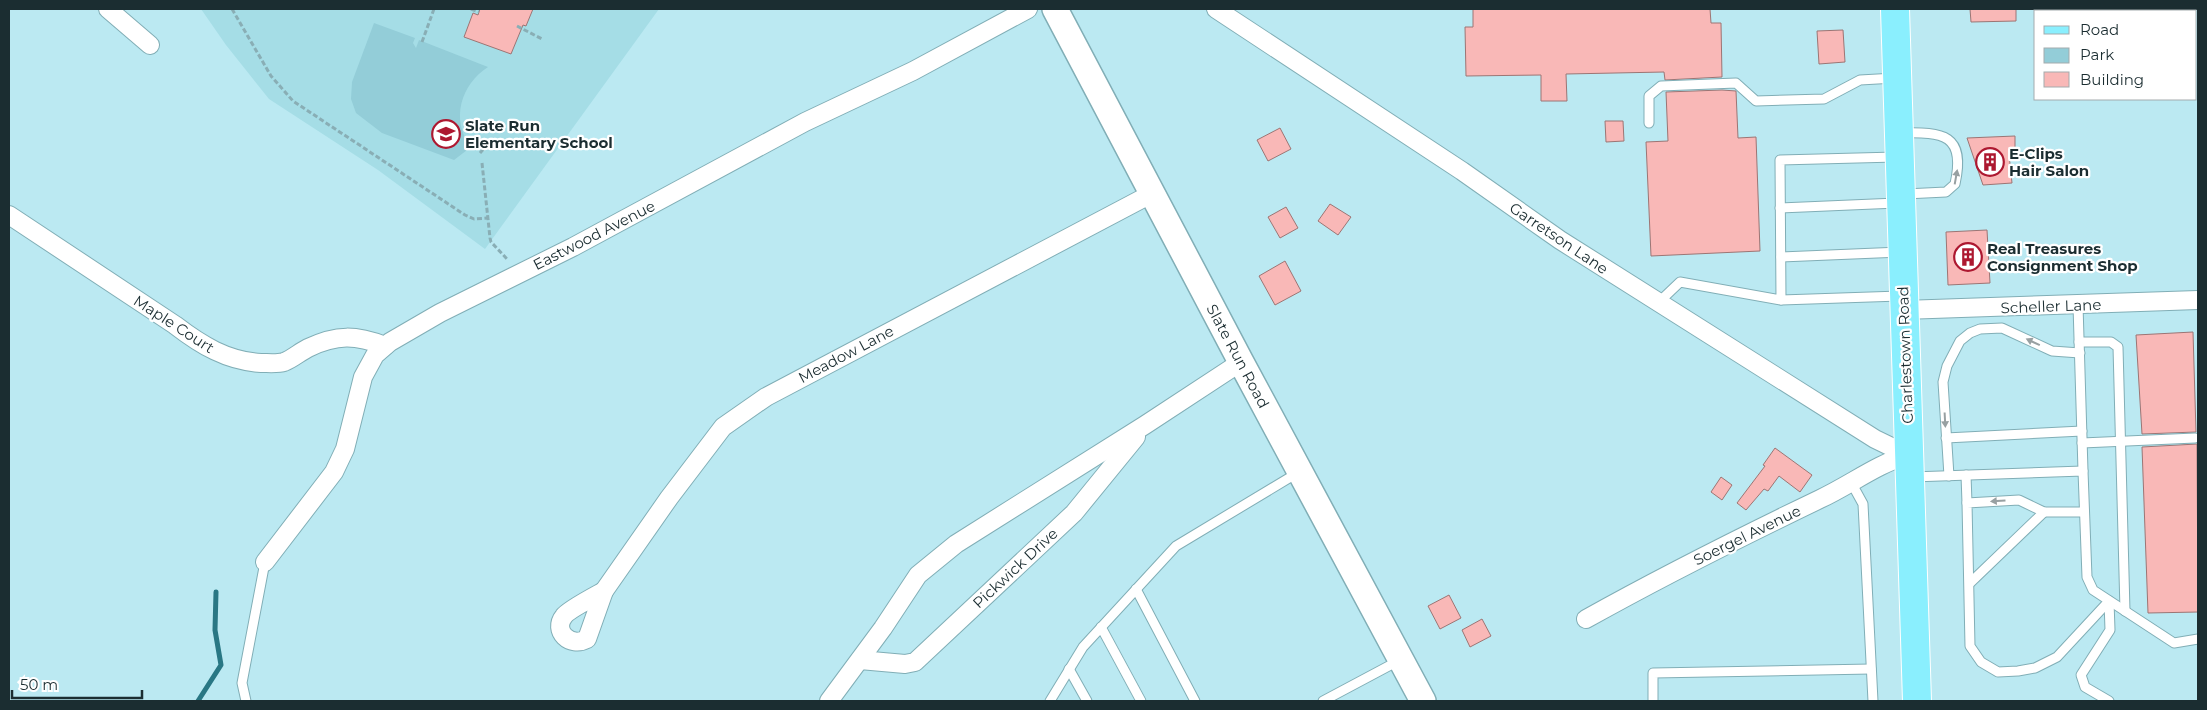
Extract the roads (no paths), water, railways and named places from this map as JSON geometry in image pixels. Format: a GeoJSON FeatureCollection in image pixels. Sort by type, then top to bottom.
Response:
{"type":"FeatureCollection","features":[{"type":"Feature","properties":{"kind":"main road","name":"Charlestown Road"},"geometry":{"type":"LineString","coordinates":[[1895,9],[1917,701]]}},
{"type":"Feature","properties":{"kind":"street"},"geometry":{"type":"LineString","coordinates":[[108,9],[150,45]]}},
{"type":"Feature","properties":{"kind":"street","name":"Eastwood Avenue"},"geometry":{"type":"LineString","coordinates":[[265,562],[334,472],[345,449],[363,377],[374,355],[385,346],[440,313],[616,225],[805,122],[913,71],[1028,9]]}},
{"type":"Feature","properties":{"kind":"street","name":"Slate Run Road"},"geometry":{"type":"LineString","coordinates":[[1055,9],[1240,362],[1301,471],[1423,701]]}},
{"type":"Feature","properties":{"kind":"street","name":"Garretson Lane"},"geometry":{"type":"LineString","coordinates":[[1220,10],[1462,171],[1560,240],[1875,439],[1909,466]]}},
{"type":"Feature","properties":{"kind":"street","name":"Meadow Lane"},"geometry":{"type":"LineString","coordinates":[[604,590],[669,498],[723,427],[766,397],[1152,193]]}},
{"type":"Feature","properties":{"kind":"street","name":"Maple Court"},"geometry":{"type":"LineString","coordinates":[[9,215],[160,314],[200,345],[227,357],[255,362],[284,362],[308,348],[334,338],[346,336],[368,340],[385,346]]}},
{"type":"Feature","properties":{"kind":"street","name":"Scheller Lane"},"geometry":{"type":"LineString","coordinates":[[1903,303],[2078,305],[2198,300]]}},
{"type":"Feature","properties":{"kind":"street","name":"Pickwick Drive"},"geometry":{"type":"LineString","coordinates":[[829,701],[883,628],[918,575],[956,544],[1145,425],[1240,362]]}},
{"type":"Feature","properties":{"kind":"street","name":"Pickwick Drive"},"geometry":{"type":"LineString","coordinates":[[860,660],[905,664],[915,662],[1074,513],[1145,425]]}},
{"type":"Feature","properties":{"kind":"street","name":"Soergel Avenue"},"geometry":{"type":"LineString","coordinates":[[1586,619],[1667,574],[1852,484],[1890,461],[1909,466]]}},
{"type":"Feature","properties":{"kind":"lane"},"geometry":{"type":"LineString","coordinates":[[1649,124],[1649,96],[1661,86],[1736,84],[1756,101],[1824,99],[1860,80],[1897,78]]}},
{"type":"Feature","properties":{"kind":"lane"},"geometry":{"type":"LineString","coordinates":[[1780,208],[1900,199],[1946,192],[1955,184],[1958,174],[1957,157],[1952,143],[1943,136],[1932,132],[1899,145],[1780,160],[1780,208],[1780,257],[1781,300]]}},
{"type":"Feature","properties":{"kind":"lane"},"geometry":{"type":"LineString","coordinates":[[1780,257],[1902,252]]}},
{"type":"Feature","properties":{"kind":"lane"},"geometry":{"type":"LineString","coordinates":[[1659,302],[1680,282],[1781,300],[1903,303]]}},
{"type":"Feature","properties":{"kind":"lane"},"geometry":{"type":"LineString","coordinates":[[2078,305],[2087,577],[2093,590],[2174,644],[2198,639]]}},
{"type":"Feature","properties":{"kind":"lane"},"geometry":{"type":"LineString","coordinates":[[1949,476],[1943,382],[1947,366],[1960,341],[1970,333],[1980,329],[2002,328],[2052,351],[2080,353]]}},
{"type":"Feature","properties":{"kind":"lane"},"geometry":{"type":"LineString","coordinates":[[2079,342],[2111,342],[2118,346],[2125,611]]}},
{"type":"Feature","properties":{"kind":"lane"},"geometry":{"type":"LineString","coordinates":[[1946,438],[2082,431]]}},
{"type":"Feature","properties":{"kind":"lane"},"geometry":{"type":"LineString","coordinates":[[2082,443],[2194,438]]}},
{"type":"Feature","properties":{"kind":"lane"},"geometry":{"type":"LineString","coordinates":[[1909,466],[1949,476],[2082,471]]}},
{"type":"Feature","properties":{"kind":"lane"},"geometry":{"type":"LineString","coordinates":[[1050,701],[1083,647],[1176,546],[1301,471]]}},
{"type":"Feature","properties":{"kind":"lane"},"geometry":{"type":"LineString","coordinates":[[1966,475],[1970,646],[1981,662],[1998,672],[2035,668],[2057,657],[2109,601]]}},
{"type":"Feature","properties":{"kind":"lane"},"geometry":{"type":"LineString","coordinates":[[1852,484],[1863,504],[1872,701]]}},
{"type":"Feature","properties":{"kind":"lane"},"geometry":{"type":"LineString","coordinates":[[1967,503],[2019,500],[2044,512],[2084,512]]}},
{"type":"Feature","properties":{"kind":"lane"},"geometry":{"type":"LineString","coordinates":[[1970,583],[2044,512]]}},
{"type":"Feature","properties":{"kind":"lane"},"geometry":{"type":"LineString","coordinates":[[246,701],[242,682],[265,562]]}},
{"type":"Feature","properties":{"kind":"lane"},"geometry":{"type":"LineString","coordinates":[[1136,590],[1195,701]]}},
{"type":"Feature","properties":{"kind":"lane"},"geometry":{"type":"LineString","coordinates":[[2109,601],[2110,630],[2081,675],[2085,687],[2109,701]]}},
{"type":"Feature","properties":{"kind":"lane"},"geometry":{"type":"LineString","coordinates":[[1102,627],[1141,701]]}},
{"type":"Feature","properties":{"kind":"lane"},"geometry":{"type":"LineString","coordinates":[[1323,701],[1400,660]]}},
{"type":"Feature","properties":{"kind":"lane"},"geometry":{"type":"LineString","coordinates":[[1070,669],[1086,701]]}},
{"type":"Feature","properties":{"kind":"lane"},"geometry":{"type":"LineString","coordinates":[[1653,701],[1653,673],[1871,669]]}},
{"type":"Feature","properties":{"kind":"waterway"},"geometry":{"type":"LineString","coordinates":[[198,701],[221,665],[215,630],[216,592]]}},
{"type":"Feature","properties":{"kind":"place","name":"Slate Run Elementary School"},"geometry":{"type":"Point","coordinates":[446,134]}},
{"type":"Feature","properties":{"kind":"place","name":"E-Clips Hair Salon"},"geometry":{"type":"Point","coordinates":[1990,162]}},
{"type":"Feature","properties":{"kind":"place","name":"Real Treasures Consignment Shop"},"geometry":{"type":"Point","coordinates":[1968,257]}}]}
